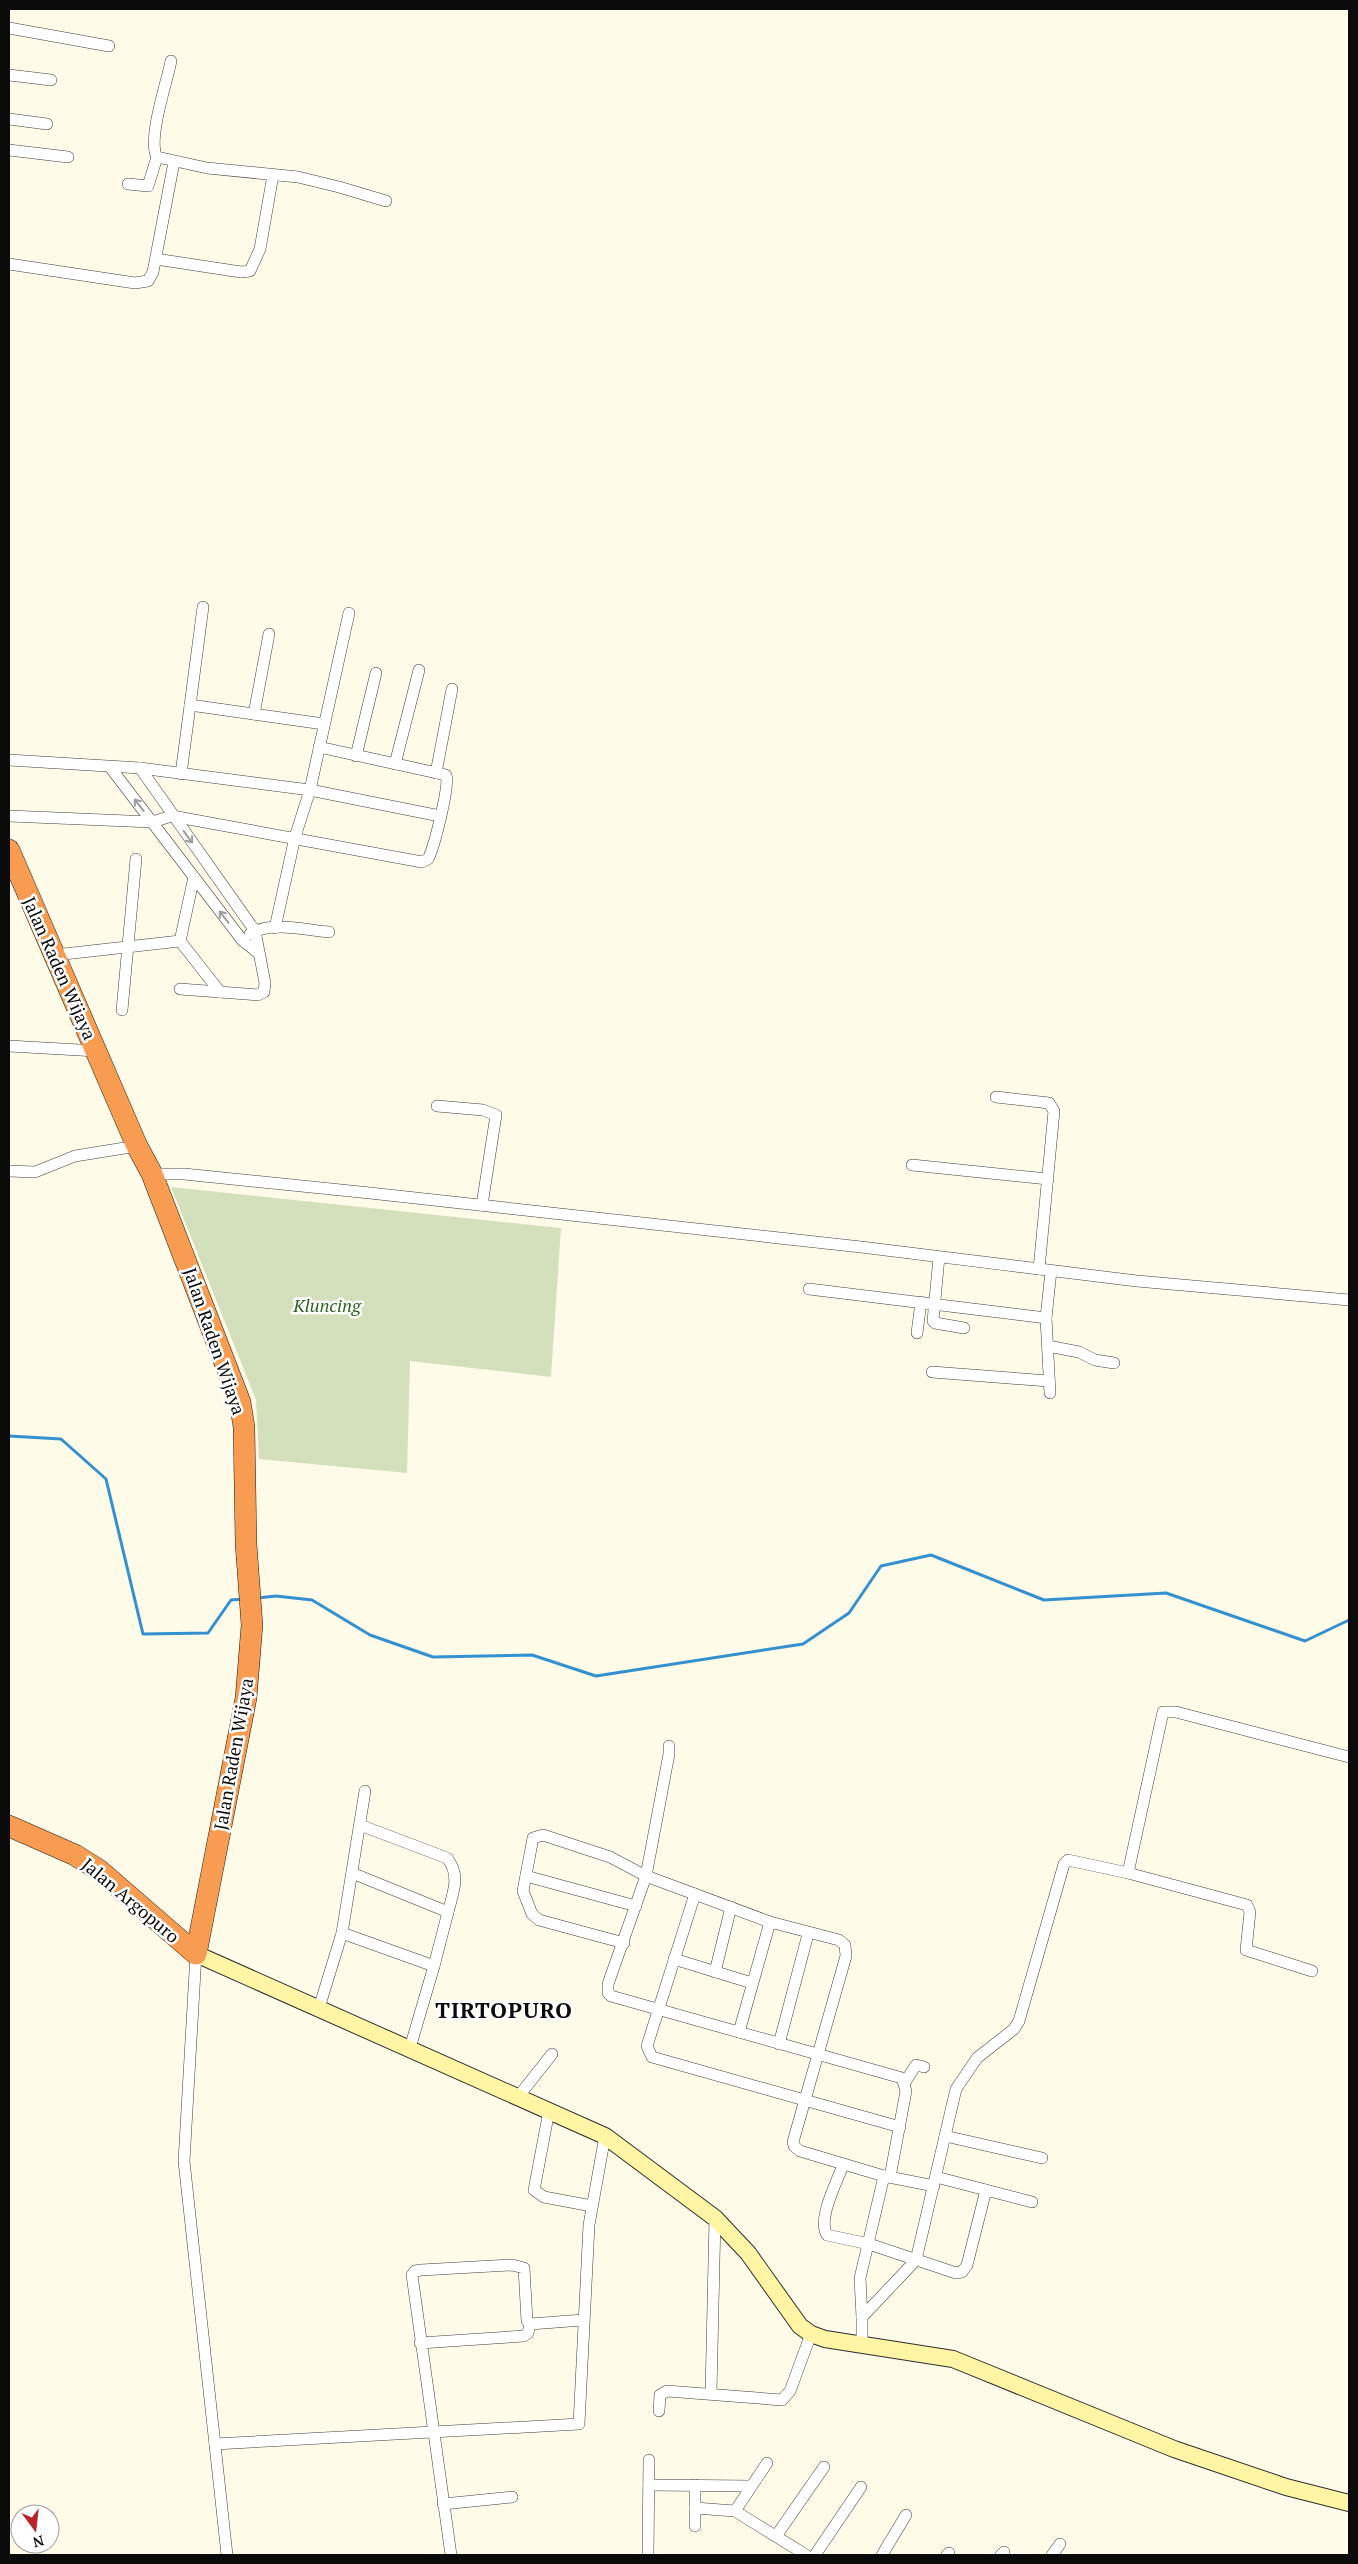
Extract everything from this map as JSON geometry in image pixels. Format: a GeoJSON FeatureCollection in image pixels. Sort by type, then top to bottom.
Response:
{"type":"FeatureCollection","features":[{"type":"Feature","properties":{"kind":"highway","name":"Jalan Raden Wijaya"},"geometry":{"type":"LineString","coordinates":[[9,850],[137,1146],[152,1174],[240,1402],[244,1427],[248,1570],[252,1625],[246,1698],[196,1954]]}},
{"type":"Feature","properties":{"kind":"highway","name":"Jalan Argopuro"},"geometry":{"type":"LineString","coordinates":[[9,1826],[75,1855],[99,1870],[196,1954]]}},
{"type":"Feature","properties":{"kind":"street"},"geometry":{"type":"LineString","coordinates":[[9,28],[109,46]]}},
{"type":"Feature","properties":{"kind":"street"},"geometry":{"type":"LineString","coordinates":[[128,184],[148,186],[157,157],[154,148],[155,134],[171,62]]}},
{"type":"Feature","properties":{"kind":"street"},"geometry":{"type":"LineString","coordinates":[[9,75],[51,80]]}},
{"type":"Feature","properties":{"kind":"street"},"geometry":{"type":"LineString","coordinates":[[9,119],[46,124]]}},
{"type":"Feature","properties":{"kind":"street"},"geometry":{"type":"LineString","coordinates":[[9,150],[68,157]]}},
{"type":"Feature","properties":{"kind":"street"},"geometry":{"type":"LineString","coordinates":[[157,157],[174,162],[226,171],[273,175],[339,186],[386,201]]}},
{"type":"Feature","properties":{"kind":"street"},"geometry":{"type":"LineString","coordinates":[[9,264],[143,283],[151,278],[156,259],[174,162]]}},
{"type":"Feature","properties":{"kind":"street"},"geometry":{"type":"LineString","coordinates":[[156,259],[241,272],[250,270],[260,248],[273,175]]}},
{"type":"Feature","properties":{"kind":"street"},"geometry":{"type":"LineString","coordinates":[[181,774],[203,608]]}},
{"type":"Feature","properties":{"kind":"street"},"geometry":{"type":"LineString","coordinates":[[275,928],[295,837],[310,790],[349,613]]}},
{"type":"Feature","properties":{"kind":"street"},"geometry":{"type":"LineString","coordinates":[[254,714],[269,634]]}},
{"type":"Feature","properties":{"kind":"street"},"geometry":{"type":"LineString","coordinates":[[395,764],[419,670]]}},
{"type":"Feature","properties":{"kind":"street"},"geometry":{"type":"LineString","coordinates":[[356,756],[376,673]]}},
{"type":"Feature","properties":{"kind":"street"},"geometry":{"type":"LineString","coordinates":[[436,773],[452,690]]}},
{"type":"Feature","properties":{"kind":"street"},"geometry":{"type":"LineString","coordinates":[[190,705],[324,724]]}},
{"type":"Feature","properties":{"kind":"street"},"geometry":{"type":"LineString","coordinates":[[9,816],[152,822],[172,816],[424,862],[430,857],[447,777],[319,747]]}},
{"type":"Feature","properties":{"kind":"street"},"geometry":{"type":"LineString","coordinates":[[9,760],[140,768],[310,790],[440,816]]}},
{"type":"Feature","properties":{"kind":"street"},"geometry":{"type":"LineString","coordinates":[[110,767],[242,940],[257,952]]}},
{"type":"Feature","properties":{"kind":"street"},"geometry":{"type":"LineString","coordinates":[[140,768],[172,816],[255,931],[257,952],[265,984],[264,992],[258,995],[180,989]]}},
{"type":"Feature","properties":{"kind":"street"},"geometry":{"type":"LineString","coordinates":[[122,1010],[136,859]]}},
{"type":"Feature","properties":{"kind":"street"},"geometry":{"type":"LineString","coordinates":[[180,941],[194,877]]}},
{"type":"Feature","properties":{"kind":"street"},"geometry":{"type":"LineString","coordinates":[[242,940],[255,931],[275,928],[329,932]]}},
{"type":"Feature","properties":{"kind":"street"},"geometry":{"type":"LineString","coordinates":[[55,954],[180,941]]}},
{"type":"Feature","properties":{"kind":"street"},"geometry":{"type":"LineString","coordinates":[[180,941],[220,992]]}},
{"type":"Feature","properties":{"kind":"street"},"geometry":{"type":"LineString","coordinates":[[9,1046],[97,1051]]}},
{"type":"Feature","properties":{"kind":"street"},"geometry":{"type":"LineString","coordinates":[[932,1372],[1050,1387],[1045,1270],[1048,1179],[1054,1115],[1052,1105],[996,1097]]}},
{"type":"Feature","properties":{"kind":"street"},"geometry":{"type":"LineString","coordinates":[[437,1106],[483,1110],[496,1115],[482,1205]]}},
{"type":"Feature","properties":{"kind":"street"},"geometry":{"type":"LineString","coordinates":[[9,1171],[35,1172],[76,1156],[137,1146]]}},
{"type":"Feature","properties":{"kind":"street"},"geometry":{"type":"LineString","coordinates":[[912,1165],[1048,1179]]}},
{"type":"Feature","properties":{"kind":"street"},"geometry":{"type":"LineString","coordinates":[[152,1174],[184,1174],[482,1205],[1137,1281],[1349,1300]]}},
{"type":"Feature","properties":{"kind":"street"},"geometry":{"type":"LineString","coordinates":[[939,1257],[934,1303],[934,1323],[964,1328]]}},
{"type":"Feature","properties":{"kind":"street"},"geometry":{"type":"LineString","coordinates":[[809,1289],[1046,1318]]}},
{"type":"Feature","properties":{"kind":"street"},"geometry":{"type":"LineString","coordinates":[[917,1333],[921,1302]]}},
{"type":"Feature","properties":{"kind":"street"},"geometry":{"type":"LineString","coordinates":[[1048,1346],[1079,1352],[1095,1360],[1114,1364]]}},
{"type":"Feature","properties":{"kind":"street"},"geometry":{"type":"LineString","coordinates":[[1128,1873],[1163,1712],[1176,1712],[1349,1757]]}},
{"type":"Feature","properties":{"kind":"street"},"geometry":{"type":"LineString","coordinates":[[669,1746],[670,1754],[646,1876],[608,1984],[608,1993],[611,1996],[658,2010],[902,2078],[905,2082],[906,2091],[900,2127],[860,2278],[862,2344]]}},
{"type":"Feature","properties":{"kind":"street"},"geometry":{"type":"LineString","coordinates":[[319,2008],[342,1933],[365,1792]]}},
{"type":"Feature","properties":{"kind":"street"},"geometry":{"type":"LineString","coordinates":[[360,1825],[447,1858],[452,1864],[456,1881],[410,2048]]}},
{"type":"Feature","properties":{"kind":"street"},"geometry":{"type":"LineString","coordinates":[[624,1943],[539,1920],[532,1914],[524,1899],[523,1891],[530,1841],[541,1835],[610,1857],[646,1876],[770,1922],[808,1934],[839,1940],[843,1943],[846,1951],[794,2146],[800,2152],[887,2177],[986,2190],[1032,2202]]}},
{"type":"Feature","properties":{"kind":"street"},"geometry":{"type":"LineString","coordinates":[[862,2317],[916,2260],[956,2089],[971,2065],[1014,2029],[1019,2022],[1064,1864],[1068,1860],[1128,1873],[1248,1905],[1250,1912],[1246,1950],[1312,1972]]}},
{"type":"Feature","properties":{"kind":"street"},"geometry":{"type":"LineString","coordinates":[[352,1873],[448,1912]]}},
{"type":"Feature","properties":{"kind":"street"},"geometry":{"type":"LineString","coordinates":[[526,1876],[636,1906]]}},
{"type":"Feature","properties":{"kind":"street"},"geometry":{"type":"LineString","coordinates":[[695,1894],[647,2046],[652,2057],[900,2127]]}},
{"type":"Feature","properties":{"kind":"street"},"geometry":{"type":"LineString","coordinates":[[715,1972],[731,1907]]}},
{"type":"Feature","properties":{"kind":"street"},"geometry":{"type":"LineString","coordinates":[[739,2032],[770,1922]]}},
{"type":"Feature","properties":{"kind":"street"},"geometry":{"type":"LineString","coordinates":[[342,1933],[434,1966]]}},
{"type":"Feature","properties":{"kind":"street"},"geometry":{"type":"LineString","coordinates":[[779,2044],[808,1934]]}},
{"type":"Feature","properties":{"kind":"street"},"geometry":{"type":"LineString","coordinates":[[227,2555],[184,2161],[196,1954],[604,2136],[715,2218],[748,2254],[800,2326],[811,2334],[825,2339],[953,2359],[1174,2449],[1286,2487],[1349,2503]]}},
{"type":"Feature","properties":{"kind":"street"},"geometry":{"type":"LineString","coordinates":[[674,1959],[752,1983]]}},
{"type":"Feature","properties":{"kind":"street"},"geometry":{"type":"LineString","coordinates":[[518,2097],[552,2054]]}},
{"type":"Feature","properties":{"kind":"street"},"geometry":{"type":"LineString","coordinates":[[905,2082],[916,2065],[924,2067]]}},
{"type":"Feature","properties":{"kind":"street"},"geometry":{"type":"LineString","coordinates":[[549,2111],[534,2190],[544,2196],[592,2206]]}},
{"type":"Feature","properties":{"kind":"street"},"geometry":{"type":"LineString","coordinates":[[215,2444],[579,2424],[589,2225],[604,2136]]}},
{"type":"Feature","properties":{"kind":"street"},"geometry":{"type":"LineString","coordinates":[[946,2136],[1042,2158]]}},
{"type":"Feature","properties":{"kind":"street"},"geometry":{"type":"LineString","coordinates":[[843,2165],[826,2211],[823,2226],[825,2231],[834,2237],[869,2244],[956,2273],[965,2270],[986,2190]]}},
{"type":"Feature","properties":{"kind":"street"},"geometry":{"type":"LineString","coordinates":[[711,2393],[715,2218]]}},
{"type":"Feature","properties":{"kind":"street"},"geometry":{"type":"LineString","coordinates":[[420,2343],[524,2336],[528,2332],[530,2324],[527,2321],[524,2268],[512,2265],[421,2270],[415,2271],[412,2280],[420,2343],[451,2555]]}},
{"type":"Feature","properties":{"kind":"street"},"geometry":{"type":"LineString","coordinates":[[530,2324],[583,2320]]}},
{"type":"Feature","properties":{"kind":"street"},"geometry":{"type":"LineString","coordinates":[[659,2411],[659,2397],[664,2392],[711,2393],[782,2400],[790,2392],[811,2334]]}},
{"type":"Feature","properties":{"kind":"street"},"geometry":{"type":"LineString","coordinates":[[648,2555],[649,2460]]}},
{"type":"Feature","properties":{"kind":"street"},"geometry":{"type":"LineString","coordinates":[[734,2511],[767,2463]]}},
{"type":"Feature","properties":{"kind":"street"},"geometry":{"type":"LineString","coordinates":[[776,2536],[824,2467]]}},
{"type":"Feature","properties":{"kind":"street"},"geometry":{"type":"LineString","coordinates":[[649,2485],[751,2486]]}},
{"type":"Feature","properties":{"kind":"street"},"geometry":{"type":"LineString","coordinates":[[695,2485],[695,2526]]}},
{"type":"Feature","properties":{"kind":"street"},"geometry":{"type":"LineString","coordinates":[[815,2555],[861,2487]]}},
{"type":"Feature","properties":{"kind":"street"},"geometry":{"type":"LineString","coordinates":[[443,2504],[512,2497]]}},
{"type":"Feature","properties":{"kind":"street"},"geometry":{"type":"LineString","coordinates":[[695,2508],[734,2511],[806,2555]]}},
{"type":"Feature","properties":{"kind":"street"},"geometry":{"type":"LineString","coordinates":[[882,2555],[906,2515]]}},
{"type":"Feature","properties":{"kind":"street"},"geometry":{"type":"LineString","coordinates":[[1052,2555],[1060,2544]]}},
{"type":"Feature","properties":{"kind":"green space","name":"Kluncing"},"geometry":{"type":"Polygon","coordinates":[[[171,1187],[561,1228],[551,1377],[410,1361],[407,1473],[259,1459],[256,1400],[171,1187]]]}},
{"type":"Feature","properties":{"kind":"waterway"},"geometry":{"type":"LineString","coordinates":[[9,1436],[61,1439],[106,1479],[143,1634],[208,1633],[231,1600],[243,1599]]}},
{"type":"Feature","properties":{"kind":"waterway"},"geometry":{"type":"LineString","coordinates":[[257,1598],[276,1596],[312,1600],[370,1635],[433,1657],[532,1655],[596,1676],[803,1644],[849,1613],[881,1566],[931,1555],[1044,1600],[1166,1593],[1305,1641],[1349,1620]]}},
{"type":"Feature","properties":{"kind":"district","name":"TIRTOPURO"},"geometry":{"type":"Point","coordinates":[504,2009]}}]}
